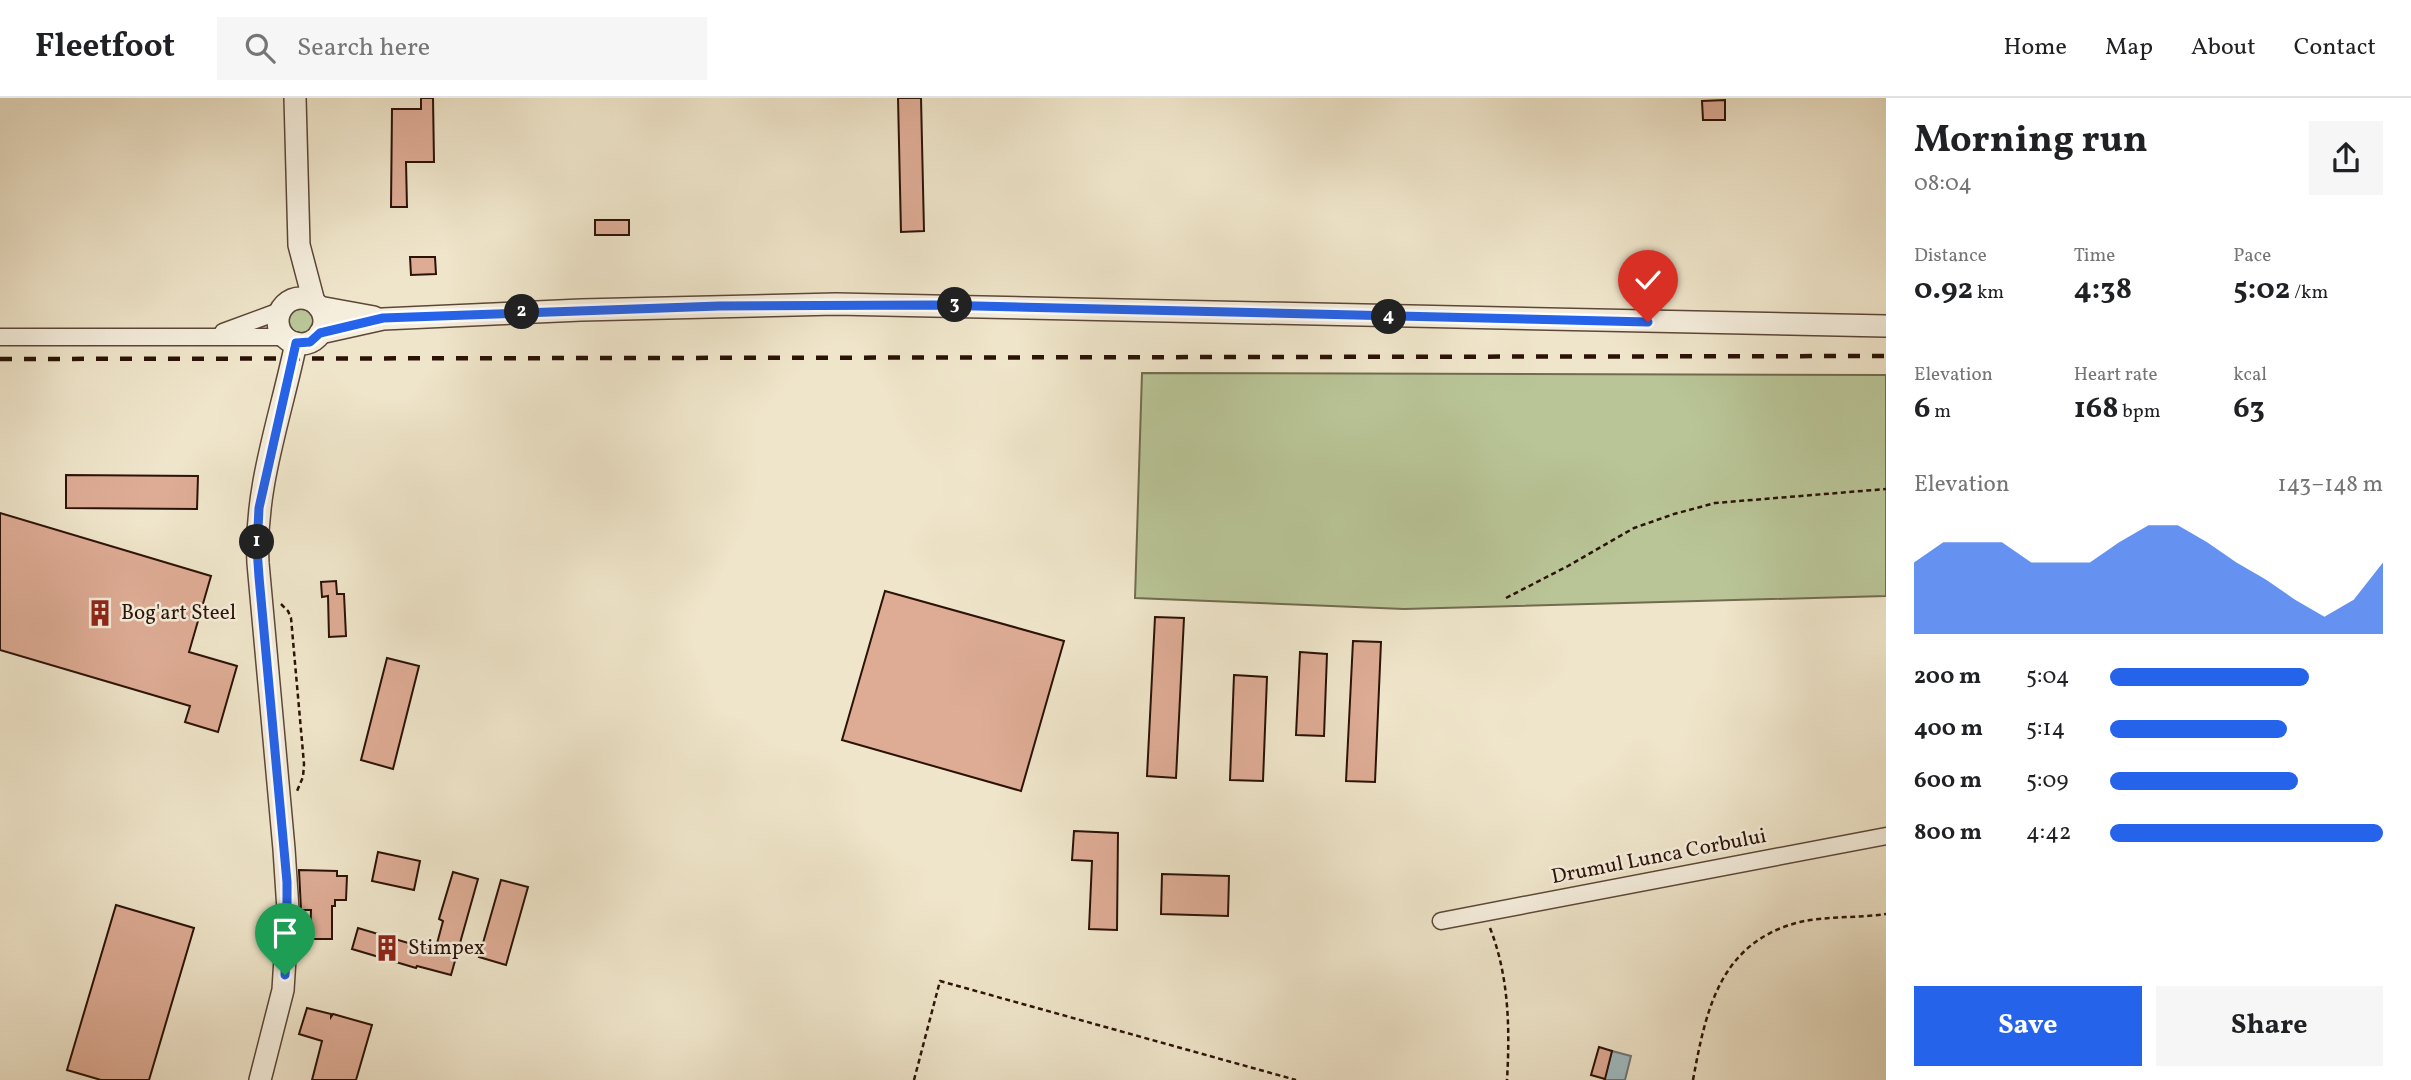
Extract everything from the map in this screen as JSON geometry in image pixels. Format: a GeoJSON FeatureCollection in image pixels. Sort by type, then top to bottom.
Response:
{"type":"FeatureCollection","features":[{"type":"Feature","properties":{"kind":"street"},"geometry":{"type":"LineString","coordinates":[[295,98],[299,245],[316,304],[324,319],[320,333]]}},
{"type":"Feature","properties":{"kind":"street"},"geometry":{"type":"LineString","coordinates":[[260,1080],[279,1007],[286,959],[288,910],[257,548],[259,508],[290,340],[278,324],[299,245]]}},
{"type":"Feature","properties":{"kind":"street"},"geometry":{"type":"LineString","coordinates":[[211,337],[301,298],[316,304],[383,318]]}},
{"type":"Feature","properties":{"kind":"street"},"geometry":{"type":"LineString","coordinates":[[0,337],[211,337],[310,342],[320,333],[383,318],[679,307],[892,304],[1245,314],[1886,326]]}},
{"type":"Feature","properties":{"kind":"street","name":"Drumul Lunca Corbului"},"geometry":{"type":"LineString","coordinates":[[1441,921],[1886,836]]}},
{"type":"Feature","properties":{"kind":"path"},"geometry":{"type":"LineString","coordinates":[[1506,598],[1633,528],[1674,514],[1716,503],[1886,489]]}},
{"type":"Feature","properties":{"kind":"path"},"geometry":{"type":"LineString","coordinates":[[260,596],[282,604],[288,611],[292,627],[304,764],[298,789],[281,814]]}},
{"type":"Feature","properties":{"kind":"path"},"geometry":{"type":"LineString","coordinates":[[1484,913],[1500,958],[1507,1005],[1507,1080]]}},
{"type":"Feature","properties":{"kind":"path"},"geometry":{"type":"LineString","coordinates":[[1693,1080],[1703,1028],[1714,993],[1731,965],[1763,936],[1802,922],[1886,914]]}},
{"type":"Feature","properties":{"kind":"path"},"geometry":{"type":"LineString","coordinates":[[914,1080],[940,981],[1296,1080]]}},
{"type":"Feature","properties":{"kind":"green space"},"geometry":{"type":"Polygon","coordinates":[[[301,309],[309,313],[313,321],[309,329],[301,333],[293,329],[289,321],[293,313],[301,309]]]}},
{"type":"Feature","properties":{"kind":"green space"},"geometry":{"type":"Polygon","coordinates":[[[1142,373],[1886,375],[1886,596],[1404,609],[1135,598],[1142,373]]]}},
{"type":"Feature","properties":{"kind":"water"},"geometry":{"type":"Polygon","coordinates":[[[1612,1051],[1631,1056],[1625,1080],[1604,1080],[1612,1051]]]}},
{"type":"Feature","properties":{"kind":"building"},"geometry":{"type":"Polygon","coordinates":[[[421,98],[433,98],[434,162],[406,162],[407,207],[391,207],[392,109],[421,109],[421,98]]]}},
{"type":"Feature","properties":{"kind":"building"},"geometry":{"type":"Polygon","coordinates":[[[898,98],[921,98],[924,231],[901,232],[898,98]]]}},
{"type":"Feature","properties":{"kind":"building"},"geometry":{"type":"Polygon","coordinates":[[[1725,100],[1725,120],[1703,120],[1702,101],[1725,100]]]}},
{"type":"Feature","properties":{"kind":"building"},"geometry":{"type":"Polygon","coordinates":[[[595,220],[629,220],[629,235],[595,235],[595,220]]]}},
{"type":"Feature","properties":{"kind":"building"},"geometry":{"type":"Polygon","coordinates":[[[410,257],[435,257],[436,274],[411,275],[410,257]]]}},
{"type":"Feature","properties":{"kind":"building"},"geometry":{"type":"Polygon","coordinates":[[[66,475],[198,476],[197,509],[66,508],[66,475]]]}},
{"type":"Feature","properties":{"kind":"building","name":"Bog'art Steel"},"geometry":{"type":"Polygon","coordinates":[[[0,513],[211,576],[189,652],[237,666],[218,732],[185,722],[190,706],[0,650],[0,513]]]}},
{"type":"Feature","properties":{"kind":"building"},"geometry":{"type":"Polygon","coordinates":[[[336,581],[337,594],[344,594],[346,636],[329,637],[328,596],[322,597],[321,582],[336,581]]]}},
{"type":"Feature","properties":{"kind":"building"},"geometry":{"type":"Polygon","coordinates":[[[885,591],[1064,641],[1021,791],[842,740],[885,591]]]}},
{"type":"Feature","properties":{"kind":"building"},"geometry":{"type":"Polygon","coordinates":[[[1155,617],[1184,618],[1176,778],[1147,776],[1155,617]]]}},
{"type":"Feature","properties":{"kind":"building"},"geometry":{"type":"Polygon","coordinates":[[[1353,641],[1381,642],[1375,782],[1346,781],[1353,641]]]}},
{"type":"Feature","properties":{"kind":"building"},"geometry":{"type":"Polygon","coordinates":[[[1300,652],[1327,654],[1324,736],[1296,735],[1300,652]]]}},
{"type":"Feature","properties":{"kind":"building"},"geometry":{"type":"Polygon","coordinates":[[[387,658],[419,666],[393,769],[361,760],[387,658]]]}},
{"type":"Feature","properties":{"kind":"building"},"geometry":{"type":"Polygon","coordinates":[[[1234,675],[1267,677],[1263,781],[1230,780],[1234,675]]]}},
{"type":"Feature","properties":{"kind":"building"},"geometry":{"type":"Polygon","coordinates":[[[1074,831],[1118,833],[1117,930],[1089,929],[1092,861],[1072,860],[1074,831]]]}},
{"type":"Feature","properties":{"kind":"building"},"geometry":{"type":"Polygon","coordinates":[[[378,852],[420,861],[414,890],[372,881],[378,852]]]}},
{"type":"Feature","properties":{"kind":"building"},"geometry":{"type":"Polygon","coordinates":[[[299,870],[337,871],[337,876],[347,876],[346,900],[335,900],[335,906],[332,906],[332,939],[310,939],[311,910],[301,910],[299,870]]]}},
{"type":"Feature","properties":{"kind":"building"},"geometry":{"type":"Polygon","coordinates":[[[453,872],[478,879],[451,975],[417,966],[416,968],[352,949],[358,928],[435,951],[443,921],[439,919],[453,872]]]}},
{"type":"Feature","properties":{"kind":"building"},"geometry":{"type":"Polygon","coordinates":[[[1162,874],[1229,876],[1228,916],[1161,914],[1162,874]]]}},
{"type":"Feature","properties":{"kind":"building"},"geometry":{"type":"Polygon","coordinates":[[[501,880],[528,887],[506,965],[479,957],[501,880]]]}},
{"type":"Feature","properties":{"kind":"building"},"geometry":{"type":"Polygon","coordinates":[[[116,905],[194,928],[149,1080],[101,1080],[67,1070],[116,905]]]}},
{"type":"Feature","properties":{"kind":"building"},"geometry":{"type":"Polygon","coordinates":[[[307,1008],[331,1014],[331,1017],[333,1014],[372,1025],[356,1080],[312,1080],[322,1041],[299,1034],[307,1008]]]}},
{"type":"Feature","properties":{"kind":"building"},"geometry":{"type":"Polygon","coordinates":[[[1599,1047],[1612,1051],[1605,1079],[1591,1075],[1599,1047]]]}},
{"type":"Feature","properties":{"kind":"railway"},"geometry":{"type":"LineString","coordinates":[[0,359],[1886,356]]}},
{"type":"Feature","properties":{"kind":"place","name":"Bog'art Steel"},"geometry":{"type":"Point","coordinates":[100,613]}},
{"type":"Feature","properties":{"kind":"place","name":"Stimpex"},"geometry":{"type":"Point","coordinates":[387,948]}},
{"type":"Feature","properties":{"kind":"route"},"geometry":{"type":"LineString","coordinates":[[285,975],[287,882],[257,535],[266,472],[296,343],[310,342],[320,333],[383,318],[836,304],[1648,322]]}}]}
